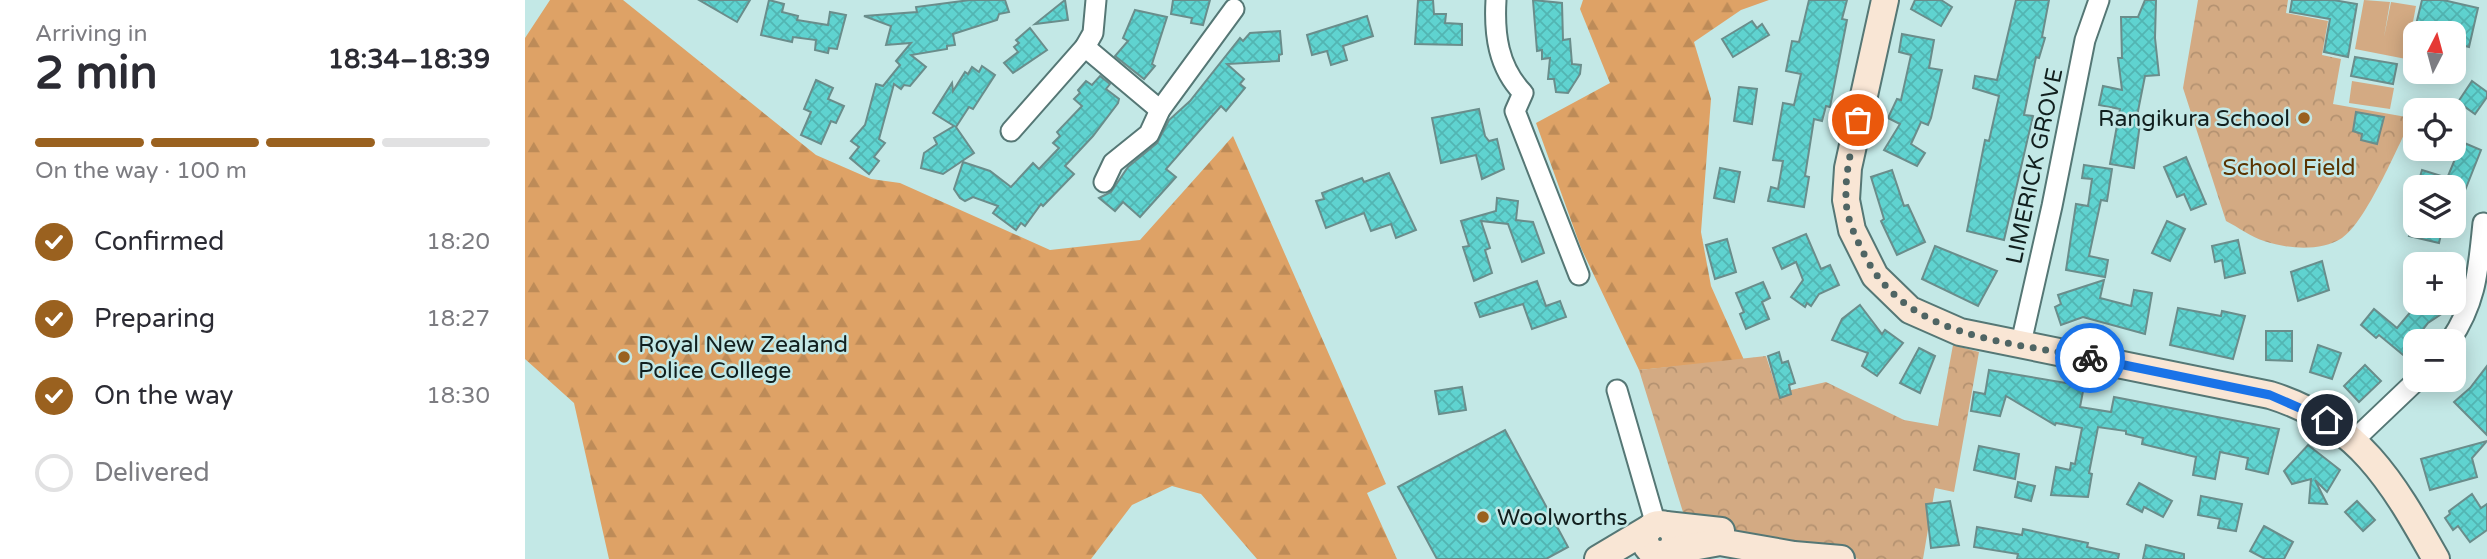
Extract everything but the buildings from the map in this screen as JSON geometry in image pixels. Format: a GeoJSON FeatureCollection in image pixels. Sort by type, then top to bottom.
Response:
{"type":"FeatureCollection","features":[{"type":"Feature","properties":{"kind":"street"},"geometry":{"type":"LineString","coordinates":[[1011,131],[1085,47],[1093,33],[1096,0]]}},
{"type":"Feature","properties":{"kind":"street"},"geometry":{"type":"LineString","coordinates":[[1496,0],[1501,61],[1510,80],[1523,93],[1515,111],[1579,275]]}},
{"type":"Feature","properties":{"kind":"street"},"geometry":{"type":"LineString","coordinates":[[1885,0],[1847,168],[1846,200],[1852,230],[1875,276],[1910,310],[1960,332],[2270,395],[2307,409],[2354,440],[2381,468],[2436,559]]}},
{"type":"Feature","properties":{"kind":"street","name":"LIMERICK GROVE"},"geometry":{"type":"LineString","coordinates":[[2021,343],[2085,40],[2099,0]]}},
{"type":"Feature","properties":{"kind":"street"},"geometry":{"type":"LineString","coordinates":[[1104,182],[1113,163],[1149,134],[1160,110],[1234,9]]}},
{"type":"Feature","properties":{"kind":"street"},"geometry":{"type":"LineString","coordinates":[[1085,47],[1160,110]]}},
{"type":"Feature","properties":{"kind":"street"},"geometry":{"type":"LineString","coordinates":[[2457,329],[2467,315],[2477,276],[2483,223]]}},
{"type":"Feature","properties":{"kind":"street"},"geometry":{"type":"LineString","coordinates":[[1617,390],[1658,540]]}},
{"type":"Feature","properties":{"kind":"street"},"geometry":{"type":"LineString","coordinates":[[2354,440],[2404,392]]}},
{"type":"Feature","properties":{"kind":"street"},"geometry":{"type":"LineString","coordinates":[[1598,559],[1658,540],[1720,542],[1794,555],[1836,558]]}},
{"type":"Feature","properties":{"kind":"green space"},"geometry":{"type":"Polygon","coordinates":[[[550,0],[623,0],[816,155],[871,179],[900,183],[1050,250],[1140,240],[1233,136],[1386,484],[1367,493],[1397,559],[1257,559],[1201,494],[1172,486],[1132,505],[1091,559],[609,559],[574,403],[525,359],[525,38],[550,0]]]}},
{"type":"Feature","properties":{"kind":"green space"},"geometry":{"type":"Polygon","coordinates":[[[1583,0],[1769,0],[1741,10],[1694,42],[1711,99],[1701,232],[1711,286],[1744,360],[1639,370],[1581,248],[1536,123],[1610,83],[1580,9],[1583,0]]]}},
{"type":"Feature","properties":{"kind":"green space","name":"School Field"},"geometry":{"type":"Polygon","coordinates":[[[2198,0],[2288,0],[2286,13],[2328,21],[2322,55],[2341,59],[2333,104],[2403,116],[2403,137],[2371,200],[2342,238],[2324,246],[2304,248],[2273,244],[2226,221],[2183,88],[2198,0]]]}},
{"type":"Feature","properties":{"kind":"green space"},"geometry":{"type":"Polygon","coordinates":[[[2364,0],[2390,2],[2384,37],[2391,2],[2416,6],[2413,21],[2403,21],[2403,58],[2355,49],[2364,0]]]}},
{"type":"Feature","properties":{"kind":"green space"},"geometry":{"type":"Polygon","coordinates":[[[2352,81],[2394,88],[2390,109],[2349,103],[2352,81]]]}},
{"type":"Feature","properties":{"kind":"green space"},"geometry":{"type":"Polygon","coordinates":[[[1953,345],[1979,352],[1954,492],[1935,488],[1923,559],[1859,559],[1746,540],[1691,538],[1639,370],[1766,356],[1778,393],[1826,382],[1904,420],[1938,426],[1953,345]]]}},
{"type":"Feature","properties":{"kind":"way so far"},"geometry":{"type":"LineString","coordinates":[[1858,120],[1847,168],[1846,200],[1852,230],[1875,276],[1910,310],[1960,332],[2090,358]]}},
{"type":"Feature","properties":{"kind":"place","name":"Rangikura School"},"geometry":{"type":"Point","coordinates":[2304,118]}},
{"type":"Feature","properties":{"kind":"place","name":"Royal New Zealand Police College"},"geometry":{"type":"Point","coordinates":[624,357]}},
{"type":"Feature","properties":{"kind":"place","name":"Woolworths"},"geometry":{"type":"Point","coordinates":[1483,517]}},
{"type":"Feature","properties":{"kind":"route"},"geometry":{"type":"LineString","coordinates":[[2090,358],[2270,395],[2290,401],[2327,420]]}}]}
